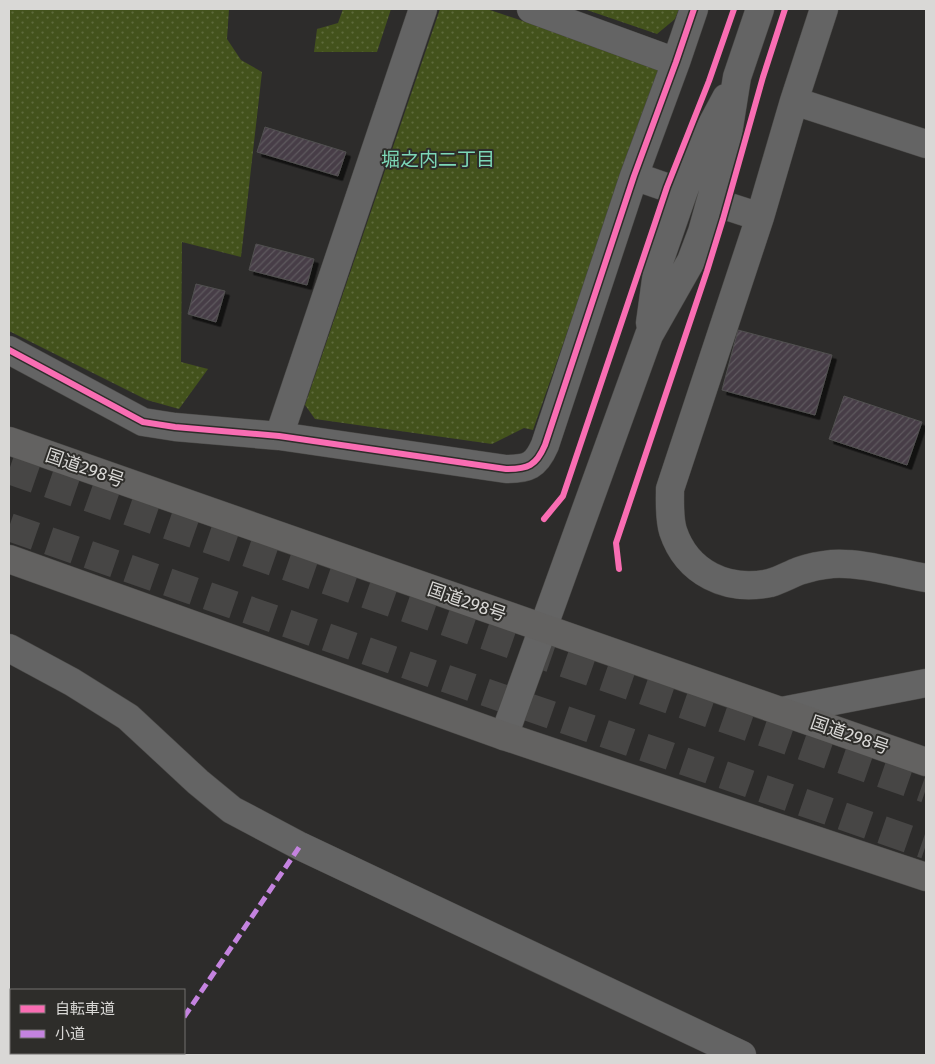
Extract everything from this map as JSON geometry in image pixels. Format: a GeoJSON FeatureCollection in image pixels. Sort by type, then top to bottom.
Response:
{"type":"FeatureCollection","features":[{"type":"Feature","properties":{"kind":"highway","name":"国道298号"},"geometry":{"type":"LineString","coordinates":[[9,441],[926,762]]}},
{"type":"Feature","properties":{"kind":"highway"},"geometry":{"type":"LineString","coordinates":[[9,559],[504,736],[926,878]]}},
{"type":"Feature","properties":{"kind":"street"},"geometry":{"type":"LineString","coordinates":[[279,436],[423,9]]}},
{"type":"Feature","properties":{"kind":"street"},"geometry":{"type":"LineString","coordinates":[[531,9],[676,62]]}},
{"type":"Feature","properties":{"kind":"street"},"geometry":{"type":"LineString","coordinates":[[9,350],[143,422],[279,436],[506,469],[518,469],[531,465],[540,456],[545,445],[634,176],[694,9]]}},
{"type":"Feature","properties":{"kind":"street"},"geometry":{"type":"LineString","coordinates":[[649,335],[658,265],[704,139],[737,76],[760,9]]}},
{"type":"Feature","properties":{"kind":"street"},"geometry":{"type":"LineString","coordinates":[[824,9],[794,101],[760,217],[670,489],[672,529],[679,546],[703,573],[719,581],[738,585],[756,585],[772,582],[801,570],[831,564],[849,564],[926,578]]}},
{"type":"Feature","properties":{"kind":"street"},"geometry":{"type":"LineString","coordinates":[[504,736],[649,335],[691,261],[702,232],[726,146],[737,76]]}},
{"type":"Feature","properties":{"kind":"street"},"geometry":{"type":"LineString","coordinates":[[794,101],[926,144]]}},
{"type":"Feature","properties":{"kind":"street"},"geometry":{"type":"LineString","coordinates":[[634,176],[683,193]]}},
{"type":"Feature","properties":{"kind":"street"},"geometry":{"type":"LineString","coordinates":[[711,201],[760,217]]}},
{"type":"Feature","properties":{"kind":"street"},"geometry":{"type":"LineString","coordinates":[[9,648],[72,682],[128,717],[198,782],[232,810],[300,846],[742,1055]]}},
{"type":"Feature","properties":{"kind":"street"},"geometry":{"type":"LineString","coordinates":[[782,711],[926,683]]}},
{"type":"Feature","properties":{"kind":"green space"},"geometry":{"type":"Polygon","coordinates":[[[9,9],[229,9],[227,39],[241,60],[262,72],[241,257],[182,242],[181,362],[208,369],[179,409],[147,400],[9,331],[9,9]]]}},
{"type":"Feature","properties":{"kind":"green space"},"geometry":{"type":"Polygon","coordinates":[[[343,9],[391,9],[377,52],[314,52],[317,29],[338,23],[343,9]]]}},
{"type":"Feature","properties":{"kind":"green space"},"geometry":{"type":"Polygon","coordinates":[[[440,9],[487,9],[660,67],[533,430],[524,428],[492,444],[315,419],[305,405],[440,9]]]}},
{"type":"Feature","properties":{"kind":"green space"},"geometry":{"type":"Polygon","coordinates":[[[584,9],[679,9],[675,19],[657,34],[584,9]]]}},
{"type":"Feature","properties":{"kind":"building"},"geometry":{"type":"Polygon","coordinates":[[[265,127],[346,152],[338,176],[257,152],[265,127]]]}},
{"type":"Feature","properties":{"kind":"building"},"geometry":{"type":"Polygon","coordinates":[[[256,244],[314,259],[307,285],[249,270],[256,244]]]}},
{"type":"Feature","properties":{"kind":"building"},"geometry":{"type":"Polygon","coordinates":[[[196,284],[225,291],[216,322],[188,314],[196,284]]]}},
{"type":"Feature","properties":{"kind":"building"},"geometry":{"type":"Polygon","coordinates":[[[738,330],[832,355],[815,415],[722,390],[738,330]]]}},
{"type":"Feature","properties":{"kind":"building"},"geometry":{"type":"Polygon","coordinates":[[[844,396],[922,422],[907,465],[829,439],[844,396]]]}},
{"type":"Feature","properties":{"kind":"tunnel"},"geometry":{"type":"LineString","coordinates":[[9,470],[926,789]]}},
{"type":"Feature","properties":{"kind":"tunnel"},"geometry":{"type":"LineString","coordinates":[[9,527],[926,845]]}},
{"type":"Feature","properties":{"kind":"marked path"},"geometry":{"type":"LineString","coordinates":[[185,1016],[300,846]]}},
{"type":"Feature","properties":{"kind":"cycle path"},"geometry":{"type":"LineString","coordinates":[[9,350],[143,422],[175,427],[279,436],[506,469],[526,467],[535,462],[545,445],[634,176],[694,9]]}},
{"type":"Feature","properties":{"kind":"cycle path"},"geometry":{"type":"LineString","coordinates":[[544,519],[563,496],[667,187],[709,81],[734,9]]}},
{"type":"Feature","properties":{"kind":"cycle path"},"geometry":{"type":"LineString","coordinates":[[619,569],[616,543],[707,271],[763,77],[785,9]]}},
{"type":"Feature","properties":{"kind":"district","name":"堀之内二丁目"},"geometry":{"type":"Point","coordinates":[438,159]}}]}
